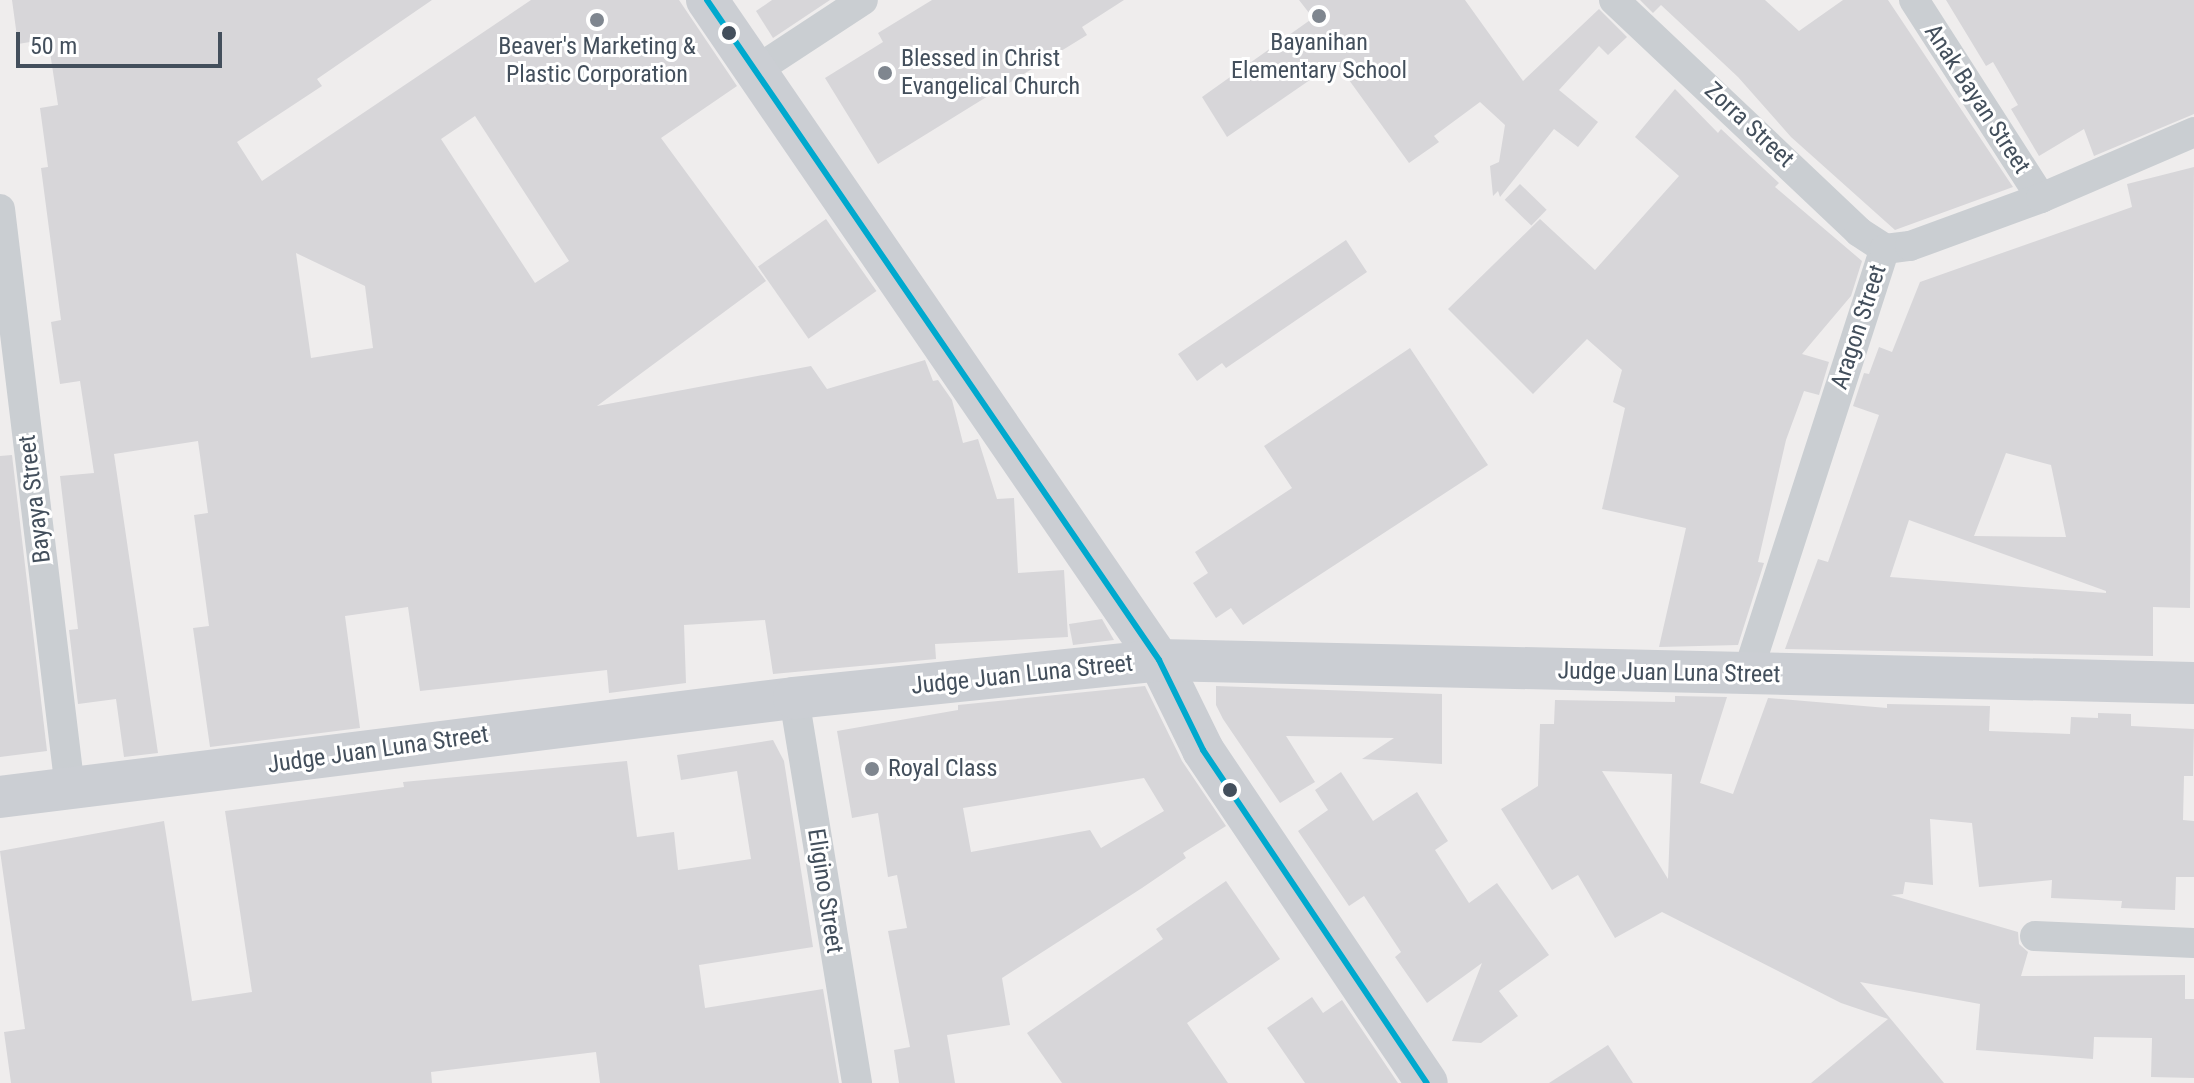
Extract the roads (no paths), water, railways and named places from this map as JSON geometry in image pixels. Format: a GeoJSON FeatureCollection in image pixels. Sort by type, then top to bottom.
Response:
{"type":"FeatureCollection","features":[{"type":"Feature","properties":{"kind":"street"},"geometry":{"type":"LineString","coordinates":[[707,0],[1159,660],[1203,750],[1427,1083]]}},
{"type":"Feature","properties":{"kind":"street"},"geometry":{"type":"LineString","coordinates":[[755,71],[863,0]]}},
{"type":"Feature","properties":{"kind":"street","name":"Zorra Street"},"geometry":{"type":"LineString","coordinates":[[1614,0],[1859,232],[1885,249]]}},
{"type":"Feature","properties":{"kind":"street","name":"Anak Bayan Street"},"geometry":{"type":"LineString","coordinates":[[1914,0],[2041,198]]}},
{"type":"Feature","properties":{"kind":"street","name":"Aragon Street"},"geometry":{"type":"LineString","coordinates":[[1747,675],[1885,249],[1910,246],[2041,198],[2194,132]]}},
{"type":"Feature","properties":{"kind":"street","name":"Bayaya Street"},"geometry":{"type":"LineString","coordinates":[[0,209],[70,789]]}},
{"type":"Feature","properties":{"kind":"street","name":"Judge Juan Luna Street"},"geometry":{"type":"LineString","coordinates":[[0,797],[794,698],[1159,660],[2194,683]]}},
{"type":"Feature","properties":{"kind":"street","name":"Eligino Street"},"geometry":{"type":"LineString","coordinates":[[794,698],[857,1083]]}},
{"type":"Feature","properties":{"kind":"street"},"geometry":{"type":"LineString","coordinates":[[2035,936],[2194,943]]}},
{"type":"Feature","properties":{"kind":"place","name":"Bayanihan Elementary School"},"geometry":{"type":"Point","coordinates":[1319,16]}},
{"type":"Feature","properties":{"kind":"place","name":"Beaver's Marketing & Plastic Corporation"},"geometry":{"type":"Point","coordinates":[597,20]}},
{"type":"Feature","properties":{"kind":"place","name":"Blessed in Christ Evangelical Church"},"geometry":{"type":"Point","coordinates":[885,73]}},
{"type":"Feature","properties":{"kind":"place","name":"Royal Class"},"geometry":{"type":"Point","coordinates":[872,769]}}]}
